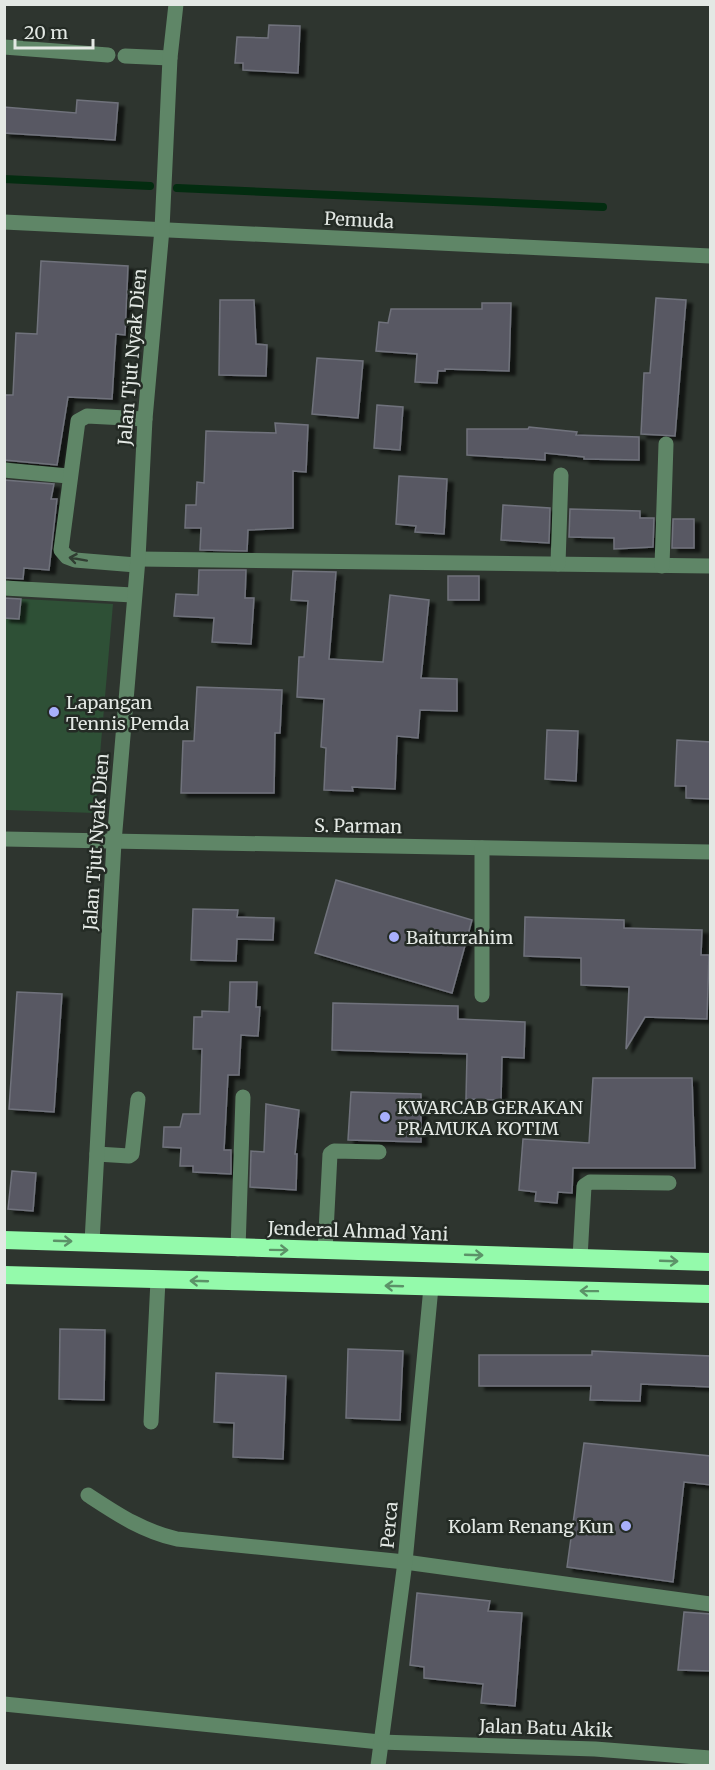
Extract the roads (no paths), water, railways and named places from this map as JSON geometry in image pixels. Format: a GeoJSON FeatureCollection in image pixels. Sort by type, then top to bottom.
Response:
{"type":"FeatureCollection","features":[{"type":"Feature","properties":{"kind":"highway","name":"Jenderal Ahmad Yani"},"geometry":{"type":"LineString","coordinates":[[4,1240],[711,1262]]}},
{"type":"Feature","properties":{"kind":"highway"},"geometry":{"type":"LineString","coordinates":[[4,1275],[711,1294]]}},
{"type":"Feature","properties":{"kind":"street","name":"Jalan Tjut Nyak Dien"},"geometry":{"type":"LineString","coordinates":[[92,1242],[114,842],[137,562],[145,420],[162,229],[170,58],[176,4]]}},
{"type":"Feature","properties":{"kind":"street"},"geometry":{"type":"LineString","coordinates":[[4,47],[108,55]]}},
{"type":"Feature","properties":{"kind":"street"},"geometry":{"type":"LineString","coordinates":[[125,56],[170,58]]}},
{"type":"Feature","properties":{"kind":"street","name":"Pemuda"},"geometry":{"type":"LineString","coordinates":[[4,222],[711,256]]}},
{"type":"Feature","properties":{"kind":"street"},"geometry":{"type":"LineString","coordinates":[[145,420],[87,417],[78,421],[68,476],[61,550],[67,557],[75,560],[137,562],[711,566]]}},
{"type":"Feature","properties":{"kind":"street"},"geometry":{"type":"LineString","coordinates":[[662,566],[666,444]]}},
{"type":"Feature","properties":{"kind":"street"},"geometry":{"type":"LineString","coordinates":[[4,470],[68,476]]}},
{"type":"Feature","properties":{"kind":"street"},"geometry":{"type":"LineString","coordinates":[[558,564],[561,475]]}},
{"type":"Feature","properties":{"kind":"street"},"geometry":{"type":"LineString","coordinates":[[4,588],[133,595]]}},
{"type":"Feature","properties":{"kind":"street","name":"S. Parman"},"geometry":{"type":"LineString","coordinates":[[4,839],[711,852]]}},
{"type":"Feature","properties":{"kind":"street"},"geometry":{"type":"LineString","coordinates":[[482,848],[482,995]]}},
{"type":"Feature","properties":{"kind":"street"},"geometry":{"type":"LineString","coordinates":[[238,1249],[243,1097]]}},
{"type":"Feature","properties":{"kind":"street"},"geometry":{"type":"LineString","coordinates":[[97,1154],[129,1156],[132,1154],[138,1100]]}},
{"type":"Feature","properties":{"kind":"street"},"geometry":{"type":"LineString","coordinates":[[325,1251],[330,1154],[334,1151],[379,1152]]}},
{"type":"Feature","properties":{"kind":"street"},"geometry":{"type":"LineString","coordinates":[[580,1258],[584,1186],[590,1182],[669,1183]]}},
{"type":"Feature","properties":{"kind":"street"},"geometry":{"type":"LineString","coordinates":[[151,1422],[158,1280]]}},
{"type":"Feature","properties":{"kind":"street","name":"Perca"},"geometry":{"type":"LineString","coordinates":[[378,1766],[405,1562],[431,1287]]}},
{"type":"Feature","properties":{"kind":"street"},"geometry":{"type":"LineString","coordinates":[[87,1495],[130,1523],[151,1533],[177,1539],[405,1562],[711,1604]]}},
{"type":"Feature","properties":{"kind":"street","name":"Jalan Batu Akik"},"geometry":{"type":"LineString","coordinates":[[4,1704],[380,1743],[595,1749],[711,1758]]}},
{"type":"Feature","properties":{"kind":"waterway"},"geometry":{"type":"LineString","coordinates":[[4,179],[150,186]]}},
{"type":"Feature","properties":{"kind":"waterway"},"geometry":{"type":"LineString","coordinates":[[177,188],[603,207]]}},
{"type":"Feature","properties":{"kind":"place","name":"Lapangan Tennis Pemda"},"geometry":{"type":"Point","coordinates":[54,712]}},
{"type":"Feature","properties":{"kind":"place","name":"Baiturrahim"},"geometry":{"type":"Point","coordinates":[394,937]}},
{"type":"Feature","properties":{"kind":"place","name":"KWARCAB GERAKAN PRAMUKA KOTIM"},"geometry":{"type":"Point","coordinates":[385,1117]}},
{"type":"Feature","properties":{"kind":"place","name":"Kolam Renang Kun"},"geometry":{"type":"Point","coordinates":[626,1526]}}]}
